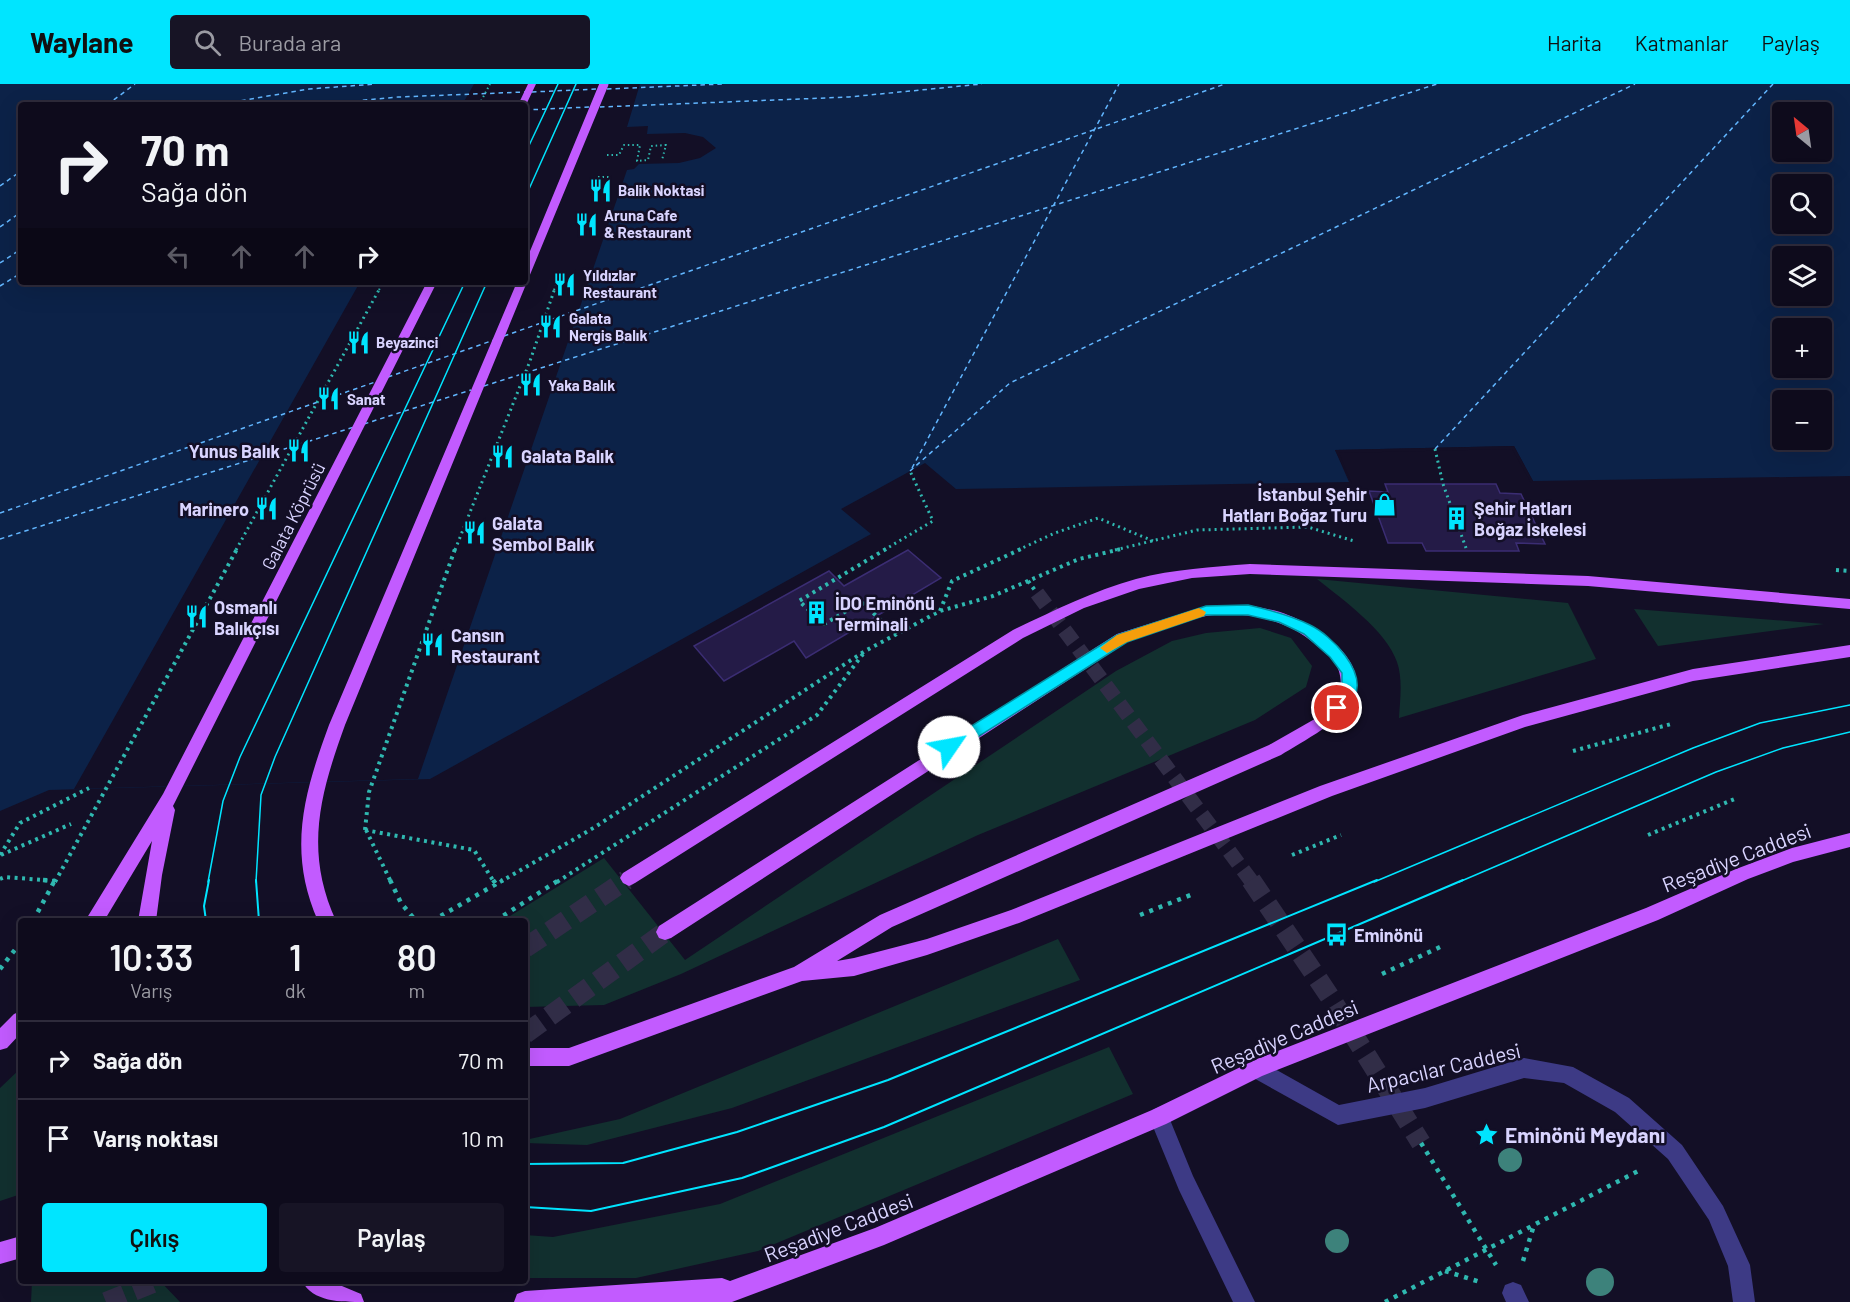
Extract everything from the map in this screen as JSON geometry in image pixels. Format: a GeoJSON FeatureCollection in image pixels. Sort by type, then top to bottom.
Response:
{"type":"FeatureCollection","features":[{"type":"Feature","properties":{"kind":"main road"},"geometry":{"type":"LineString","coordinates":[[523,102],[532,84]]}},
{"type":"Feature","properties":{"kind":"main road"},"geometry":{"type":"LineString","coordinates":[[528,267],[604,84]]}},
{"type":"Feature","properties":{"kind":"main road","name":"Galata Köprüsü"},"geometry":{"type":"LineString","coordinates":[[169,798],[430,285]]}},
{"type":"Feature","properties":{"kind":"main road"},"geometry":{"type":"LineString","coordinates":[[326,918],[309,861],[307,828],[316,782],[337,725],[521,285]]}},
{"type":"Feature","properties":{"kind":"main road"},"geometry":{"type":"LineString","coordinates":[[629,878],[1018,634],[1079,604],[1137,584],[1192,573],[1273,570],[1588,580],[1850,604]]}},
{"type":"Feature","properties":{"kind":"main road"},"geometry":{"type":"LineString","coordinates":[[528,1057],[569,1057],[800,973],[886,921],[1275,750],[1325,720],[1348,695],[1349,672],[1335,653],[1308,630],[1282,618],[1248,610],[1206,610],[1122,638],[665,932]]}},
{"type":"Feature","properties":{"kind":"main road"},"geometry":{"type":"LineString","coordinates":[[800,973],[854,967],[927,947],[1013,917],[1326,791],[1523,721],[1694,675],[1850,651]]}},
{"type":"Feature","properties":{"kind":"main road"},"geometry":{"type":"LineString","coordinates":[[96,918],[169,798]]}},
{"type":"Feature","properties":{"kind":"main road"},"geometry":{"type":"LineString","coordinates":[[147,918],[153,875],[169,798]]}},
{"type":"Feature","properties":{"kind":"main road","name":"Reşadiye Caddesi"},"geometry":{"type":"LineString","coordinates":[[703,1302],[877,1238],[1159,1116],[1257,1069],[1652,915],[1742,874],[1792,855],[1850,840]]}},
{"type":"Feature","properties":{"kind":"main road"},"geometry":{"type":"LineString","coordinates":[[0,1041],[18,1023]]}},
{"type":"Feature","properties":{"kind":"main road"},"geometry":{"type":"LineString","coordinates":[[0,1253],[18,1248]]}},
{"type":"Feature","properties":{"kind":"main road"},"geometry":{"type":"LineString","coordinates":[[317,1284],[326,1292],[353,1302]]}},
{"type":"Feature","properties":{"kind":"main road"},"geometry":{"type":"LineString","coordinates":[[525,1302],[740,1288]]}},
{"type":"Feature","properties":{"kind":"street","name":"Arpacılar Caddesi"},"geometry":{"type":"LineString","coordinates":[[1257,1069],[1338,1115],[1425,1098],[1524,1068],[1566,1074],[1622,1105],[1675,1152],[1716,1213],[1739,1265],[1744,1302]]}},
{"type":"Feature","properties":{"kind":"street"},"geometry":{"type":"LineString","coordinates":[[1159,1116],[1186,1184],[1244,1302]]}},
{"type":"Feature","properties":{"kind":"path"},"geometry":{"type":"LineString","coordinates":[[481,102],[490,84]]}},
{"type":"Feature","properties":{"kind":"path"},"geometry":{"type":"LineString","coordinates":[[619,155],[624,145],[640,145],[637,161],[648,160],[651,146],[666,145],[662,160]]}},
{"type":"Feature","properties":{"kind":"path"},"geometry":{"type":"LineString","coordinates":[[414,918],[401,903],[365,830],[369,792],[458,541],[530,361],[560,274]]}},
{"type":"Feature","properties":{"kind":"path"},"geometry":{"type":"LineString","coordinates":[[35,918],[381,285]]}},
{"type":"Feature","properties":{"kind":"path"},"geometry":{"type":"LineString","coordinates":[[1435,449],[1443,484],[1467,551]]}},
{"type":"Feature","properties":{"kind":"path"},"geometry":{"type":"LineString","coordinates":[[896,634],[862,602],[824,624],[799,601],[933,521],[910,471]]}},
{"type":"Feature","properties":{"kind":"path"},"geometry":{"type":"LineString","coordinates":[[940,611],[952,581],[1055,533],[1098,518],[1154,541]]}},
{"type":"Feature","properties":{"kind":"path"},"geometry":{"type":"LineString","coordinates":[[1028,580],[1037,593]]}},
{"type":"Feature","properties":{"kind":"path"},"geometry":{"type":"LineString","coordinates":[[500,918],[817,715],[865,651]]}},
{"type":"Feature","properties":{"kind":"path"},"geometry":{"type":"LineString","coordinates":[[1573,751],[1671,724]]}},
{"type":"Feature","properties":{"kind":"path"},"geometry":{"type":"LineString","coordinates":[[0,855],[20,823],[89,788]]}},
{"type":"Feature","properties":{"kind":"path"},"geometry":{"type":"LineString","coordinates":[[1648,835],[1737,798]]}},
{"type":"Feature","properties":{"kind":"path"},"geometry":{"type":"LineString","coordinates":[[0,855],[71,824]]}},
{"type":"Feature","properties":{"kind":"path"},"geometry":{"type":"LineString","coordinates":[[437,918],[595,826]]}},
{"type":"Feature","properties":{"kind":"path"},"geometry":{"type":"LineString","coordinates":[[365,830],[474,850],[496,884]]}},
{"type":"Feature","properties":{"kind":"path"},"geometry":{"type":"LineString","coordinates":[[1292,855],[1341,835]]}},
{"type":"Feature","properties":{"kind":"path"},"geometry":{"type":"LineString","coordinates":[[0,879],[5,877],[55,881]]}},
{"type":"Feature","properties":{"kind":"path"},"geometry":{"type":"LineString","coordinates":[[1140,915],[1193,894]]}},
{"type":"Feature","properties":{"kind":"path"},"geometry":{"type":"LineString","coordinates":[[0,969],[18,946]]}},
{"type":"Feature","properties":{"kind":"path"},"geometry":{"type":"LineString","coordinates":[[1382,974],[1440,947]]}},
{"type":"Feature","properties":{"kind":"path"},"geometry":{"type":"LineString","coordinates":[[1420,1143],[1487,1250]]}},
{"type":"Feature","properties":{"kind":"path"},"geometry":{"type":"LineString","coordinates":[[1385,1302],[1675,1152]]}},
{"type":"Feature","properties":{"kind":"green space"},"geometry":{"type":"Polygon","coordinates":[[[1317,579],[1568,603],[1596,659],[1399,718],[1400,675],[1397,662],[1384,638],[1363,616],[1317,579]]]}},
{"type":"Feature","properties":{"kind":"green space"},"geometry":{"type":"Polygon","coordinates":[[[1634,609],[1824,624],[1658,646],[1634,609]]]}},
{"type":"Feature","properties":{"kind":"green space"},"geometry":{"type":"Polygon","coordinates":[[[1260,628],[1291,638],[1312,666],[1306,687],[1255,720],[978,835],[681,974],[604,1005],[528,1007],[528,918],[507,918],[604,858],[685,960],[1116,671],[1172,641],[1206,633],[1260,628]]]}},
{"type":"Feature","properties":{"kind":"green space"},"geometry":{"type":"Polygon","coordinates":[[[1058,939],[1080,980],[732,1108],[587,1145],[528,1143],[528,1139],[620,1119],[1058,939]]]}},
{"type":"Feature","properties":{"kind":"green space"},"geometry":{"type":"Polygon","coordinates":[[[1109,1047],[1133,1094],[758,1251],[636,1278],[528,1278],[528,1235],[553,1237],[720,1204],[1109,1047]]]}},
{"type":"Feature","properties":{"kind":"green space"},"geometry":{"type":"Polygon","coordinates":[[[18,1071],[18,1195],[0,1201],[0,1088],[18,1071]]]}},
{"type":"Feature","properties":{"kind":"green space"},"geometry":{"type":"Polygon","coordinates":[[[32,1284],[163,1284],[180,1302],[31,1302],[32,1284]]]}},
{"type":"Feature","properties":{"kind":"water"},"geometry":{"type":"Polygon","coordinates":[[[0,84],[1850,84],[1850,476],[1533,481],[1514,446],[1335,450],[1349,482],[956,489],[925,463],[841,509],[871,534],[430,779],[49,790],[0,811],[0,84]]]}},
{"type":"Feature","properties":{"kind":"pier"},"geometry":{"type":"Polygon","coordinates":[[[474,84],[640,84],[627,127],[648,126],[647,134],[685,133],[703,137],[716,148],[700,158],[679,163],[639,164],[634,169],[627,170],[418,779],[74,789],[358,285],[528,285],[528,102],[464,102],[474,84]]]}},
{"type":"Feature","properties":{"kind":"pier"},"geometry":{"type":"Polygon","coordinates":[[[1514,446],[1533,481],[1531,483],[1512,449],[1339,453],[1352,484],[1335,450],[1514,446]]]}},
{"type":"Feature","properties":{"kind":"building","name":"Şehir Hatları Boğaz İskelesi"},"geometry":{"type":"Polygon","coordinates":[[[1385,484],[1496,484],[1500,493],[1521,494],[1545,544],[1516,543],[1519,551],[1426,551],[1422,543],[1388,543],[1369,491],[1388,492],[1385,484]]]}},
{"type":"Feature","properties":{"kind":"building","name":"İDO Eminönü Terminali"},"geometry":{"type":"Polygon","coordinates":[[[908,550],[941,578],[806,658],[794,641],[724,681],[694,646],[829,571],[844,586],[908,550]]]}},
{"type":"Feature","properties":{"kind":"ferry route"},"geometry":{"type":"LineString","coordinates":[[111,102],[135,84]]}},
{"type":"Feature","properties":{"kind":"ferry route"},"geometry":{"type":"LineString","coordinates":[[233,102],[309,89],[376,84]]}},
{"type":"Feature","properties":{"kind":"ferry route"},"geometry":{"type":"LineString","coordinates":[[607,89],[723,84]]}},
{"type":"Feature","properties":{"kind":"ferry route"},"geometry":{"type":"LineString","coordinates":[[600,107],[849,97],[982,84]]}},
{"type":"Feature","properties":{"kind":"ferry route"},"geometry":{"type":"LineString","coordinates":[[1094,130],[1119,84]]}},
{"type":"Feature","properties":{"kind":"ferry route"},"geometry":{"type":"LineString","coordinates":[[1094,130],[1225,84]]}},
{"type":"Feature","properties":{"kind":"ferry route"},"geometry":{"type":"LineString","coordinates":[[1053,206],[1437,84]]}},
{"type":"Feature","properties":{"kind":"ferry route"},"geometry":{"type":"LineString","coordinates":[[910,471],[1010,383],[1635,84]]}},
{"type":"Feature","properties":{"kind":"ferry route"},"geometry":{"type":"LineString","coordinates":[[1435,449],[1773,84]]}},
{"type":"Feature","properties":{"kind":"ferry route"},"geometry":{"type":"LineString","coordinates":[[532,92],[597,89]]}},
{"type":"Feature","properties":{"kind":"ferry route"},"geometry":{"type":"LineString","coordinates":[[344,102],[398,97],[525,92]]}},
{"type":"Feature","properties":{"kind":"ferry route"},"geometry":{"type":"LineString","coordinates":[[528,110],[589,107]]}},
{"type":"Feature","properties":{"kind":"ferry route"},"geometry":{"type":"LineString","coordinates":[[504,336],[1094,130]]}},
{"type":"Feature","properties":{"kind":"ferry route"},"geometry":{"type":"LineString","coordinates":[[1053,206],[1094,130]]}},
{"type":"Feature","properties":{"kind":"ferry route"},"geometry":{"type":"LineString","coordinates":[[0,186],[18,173]]}},
{"type":"Feature","properties":{"kind":"ferry route"},"geometry":{"type":"LineString","coordinates":[[484,386],[1053,206]]}},
{"type":"Feature","properties":{"kind":"ferry route"},"geometry":{"type":"LineString","coordinates":[[912,468],[1053,206]]}},
{"type":"Feature","properties":{"kind":"ferry route"},"geometry":{"type":"LineString","coordinates":[[0,227],[18,214]]}},
{"type":"Feature","properties":{"kind":"ferry route"},"geometry":{"type":"LineString","coordinates":[[0,263],[18,251]]}},
{"type":"Feature","properties":{"kind":"ferry route"},"geometry":{"type":"LineString","coordinates":[[0,286],[18,275]]}},
{"type":"Feature","properties":{"kind":"ferry route"},"geometry":{"type":"LineString","coordinates":[[388,377],[494,340]]}},
{"type":"Feature","properties":{"kind":"ferry route"},"geometry":{"type":"LineString","coordinates":[[0,513],[378,381]]}},
{"type":"Feature","properties":{"kind":"ferry route"},"geometry":{"type":"LineString","coordinates":[[364,424],[471,390]]}},
{"type":"Feature","properties":{"kind":"ferry route"},"geometry":{"type":"LineString","coordinates":[[0,539],[354,427]]}},
{"type":"Feature","properties":{"kind":"tunnel"},"geometry":{"type":"LineString","coordinates":[[1037,593],[1252,882]]}},
{"type":"Feature","properties":{"kind":"tunnel"},"geometry":{"type":"LineString","coordinates":[[624,882],[629,878]]}},
{"type":"Feature","properties":{"kind":"tunnel"},"geometry":{"type":"LineString","coordinates":[[528,946],[626,880]]}},
{"type":"Feature","properties":{"kind":"tunnel"},"geometry":{"type":"LineString","coordinates":[[1251,880],[1330,997],[1421,1143]]}},
{"type":"Feature","properties":{"kind":"tunnel"},"geometry":{"type":"LineString","coordinates":[[528,1032],[665,932]]}},
{"type":"Feature","properties":{"kind":"tunnel"},"geometry":{"type":"LineString","coordinates":[[106,1302],[151,1284]]}},
{"type":"Feature","properties":{"kind":"tram line"},"geometry":{"type":"LineString","coordinates":[[528,148],[558,84]]}},
{"type":"Feature","properties":{"kind":"tram line"},"geometry":{"type":"LineString","coordinates":[[528,191],[576,84]]}},
{"type":"Feature","properties":{"kind":"tram line"},"geometry":{"type":"LineString","coordinates":[[208,882],[223,801],[240,757],[464,285]]}},
{"type":"Feature","properties":{"kind":"tram line"},"geometry":{"type":"LineString","coordinates":[[256,881],[261,795],[275,757],[486,285]]}},
{"type":"Feature","properties":{"kind":"tram line"},"geometry":{"type":"LineString","coordinates":[[1374,882],[1693,748],[1760,723],[1850,705]]}},
{"type":"Feature","properties":{"kind":"tram line"},"geometry":{"type":"LineString","coordinates":[[1459,882],[1716,772],[1783,748],[1850,732]]}},
{"type":"Feature","properties":{"kind":"tram line"},"geometry":{"type":"LineString","coordinates":[[206,918],[204,906],[209,880]]}},
{"type":"Feature","properties":{"kind":"tram line"},"geometry":{"type":"LineString","coordinates":[[528,1164],[623,1163],[737,1132],[888,1080],[1377,880]]}},
{"type":"Feature","properties":{"kind":"tram line"},"geometry":{"type":"LineString","coordinates":[[528,1207],[591,1211],[742,1178],[884,1127],[1463,880]]}},
{"type":"Feature","properties":{"kind":"tram line"},"geometry":{"type":"LineString","coordinates":[[256,881],[259,918]]}},
{"type":"Feature","properties":{"kind":"slow traffic"},"geometry":{"type":"LineString","coordinates":[[1107,648],[1122,638],[1199,612]]}},
{"type":"Feature","properties":{"kind":"place","name":"Balik Noktasi"},"geometry":{"type":"Point","coordinates":[600,190]}},
{"type":"Feature","properties":{"kind":"place","name":"Aruna Cafe & Restaurant"},"geometry":{"type":"Point","coordinates":[586,224]}},
{"type":"Feature","properties":{"kind":"place","name":"Yıldızlar Restaurant"},"geometry":{"type":"Point","coordinates":[565,284]}},
{"type":"Feature","properties":{"kind":"place","name":"Galata Nergis Balık"},"geometry":{"type":"Point","coordinates":[551,327]}},
{"type":"Feature","properties":{"kind":"place","name":"Beyazinci"},"geometry":{"type":"Point","coordinates":[358,342]}},
{"type":"Feature","properties":{"kind":"place","name":"Yaka Balık"},"geometry":{"type":"Point","coordinates":[530,385]}},
{"type":"Feature","properties":{"kind":"place","name":"Sanat"},"geometry":{"type":"Point","coordinates":[329,399]}},
{"type":"Feature","properties":{"kind":"place","name":"Yunus Balık"},"geometry":{"type":"Point","coordinates":[298,451]}},
{"type":"Feature","properties":{"kind":"place","name":"Galata Balık"},"geometry":{"type":"Point","coordinates":[503,456]}},
{"type":"Feature","properties":{"kind":"place","name":"İstanbul Şehir Hatları Boğaz Turu"},"geometry":{"type":"Point","coordinates":[1385,504]}},
{"type":"Feature","properties":{"kind":"place","name":"Marinero"},"geometry":{"type":"Point","coordinates":[267,509]}},
{"type":"Feature","properties":{"kind":"place","name":"Şehir Hatları Boğaz İskelesi"},"geometry":{"type":"Point","coordinates":[1456,518]}},
{"type":"Feature","properties":{"kind":"place","name":"Galata Sembol Balık"},"geometry":{"type":"Point","coordinates":[474,533]}},
{"type":"Feature","properties":{"kind":"place","name":"İDO Eminönü Terminali"},"geometry":{"type":"Point","coordinates":[817,613]}},
{"type":"Feature","properties":{"kind":"place","name":"Osmanlı Balıkçısı"},"geometry":{"type":"Point","coordinates":[196,617]}},
{"type":"Feature","properties":{"kind":"place","name":"Cansın Restaurant"},"geometry":{"type":"Point","coordinates":[433,645]}},
{"type":"Feature","properties":{"kind":"place","name":"Eminönü"},"geometry":{"type":"Point","coordinates":[1336,935]}},
{"type":"Feature","properties":{"kind":"place","name":"Eminönü Meydanı"},"geometry":{"type":"Point","coordinates":[1487,1134]}},
{"type":"Feature","properties":{"kind":"route"},"geometry":{"type":"LineString","coordinates":[[949,747],[1122,638],[1206,610],[1248,610],[1282,618],[1308,630],[1335,653],[1349,672],[1348,695],[1337,708]]}}]}
